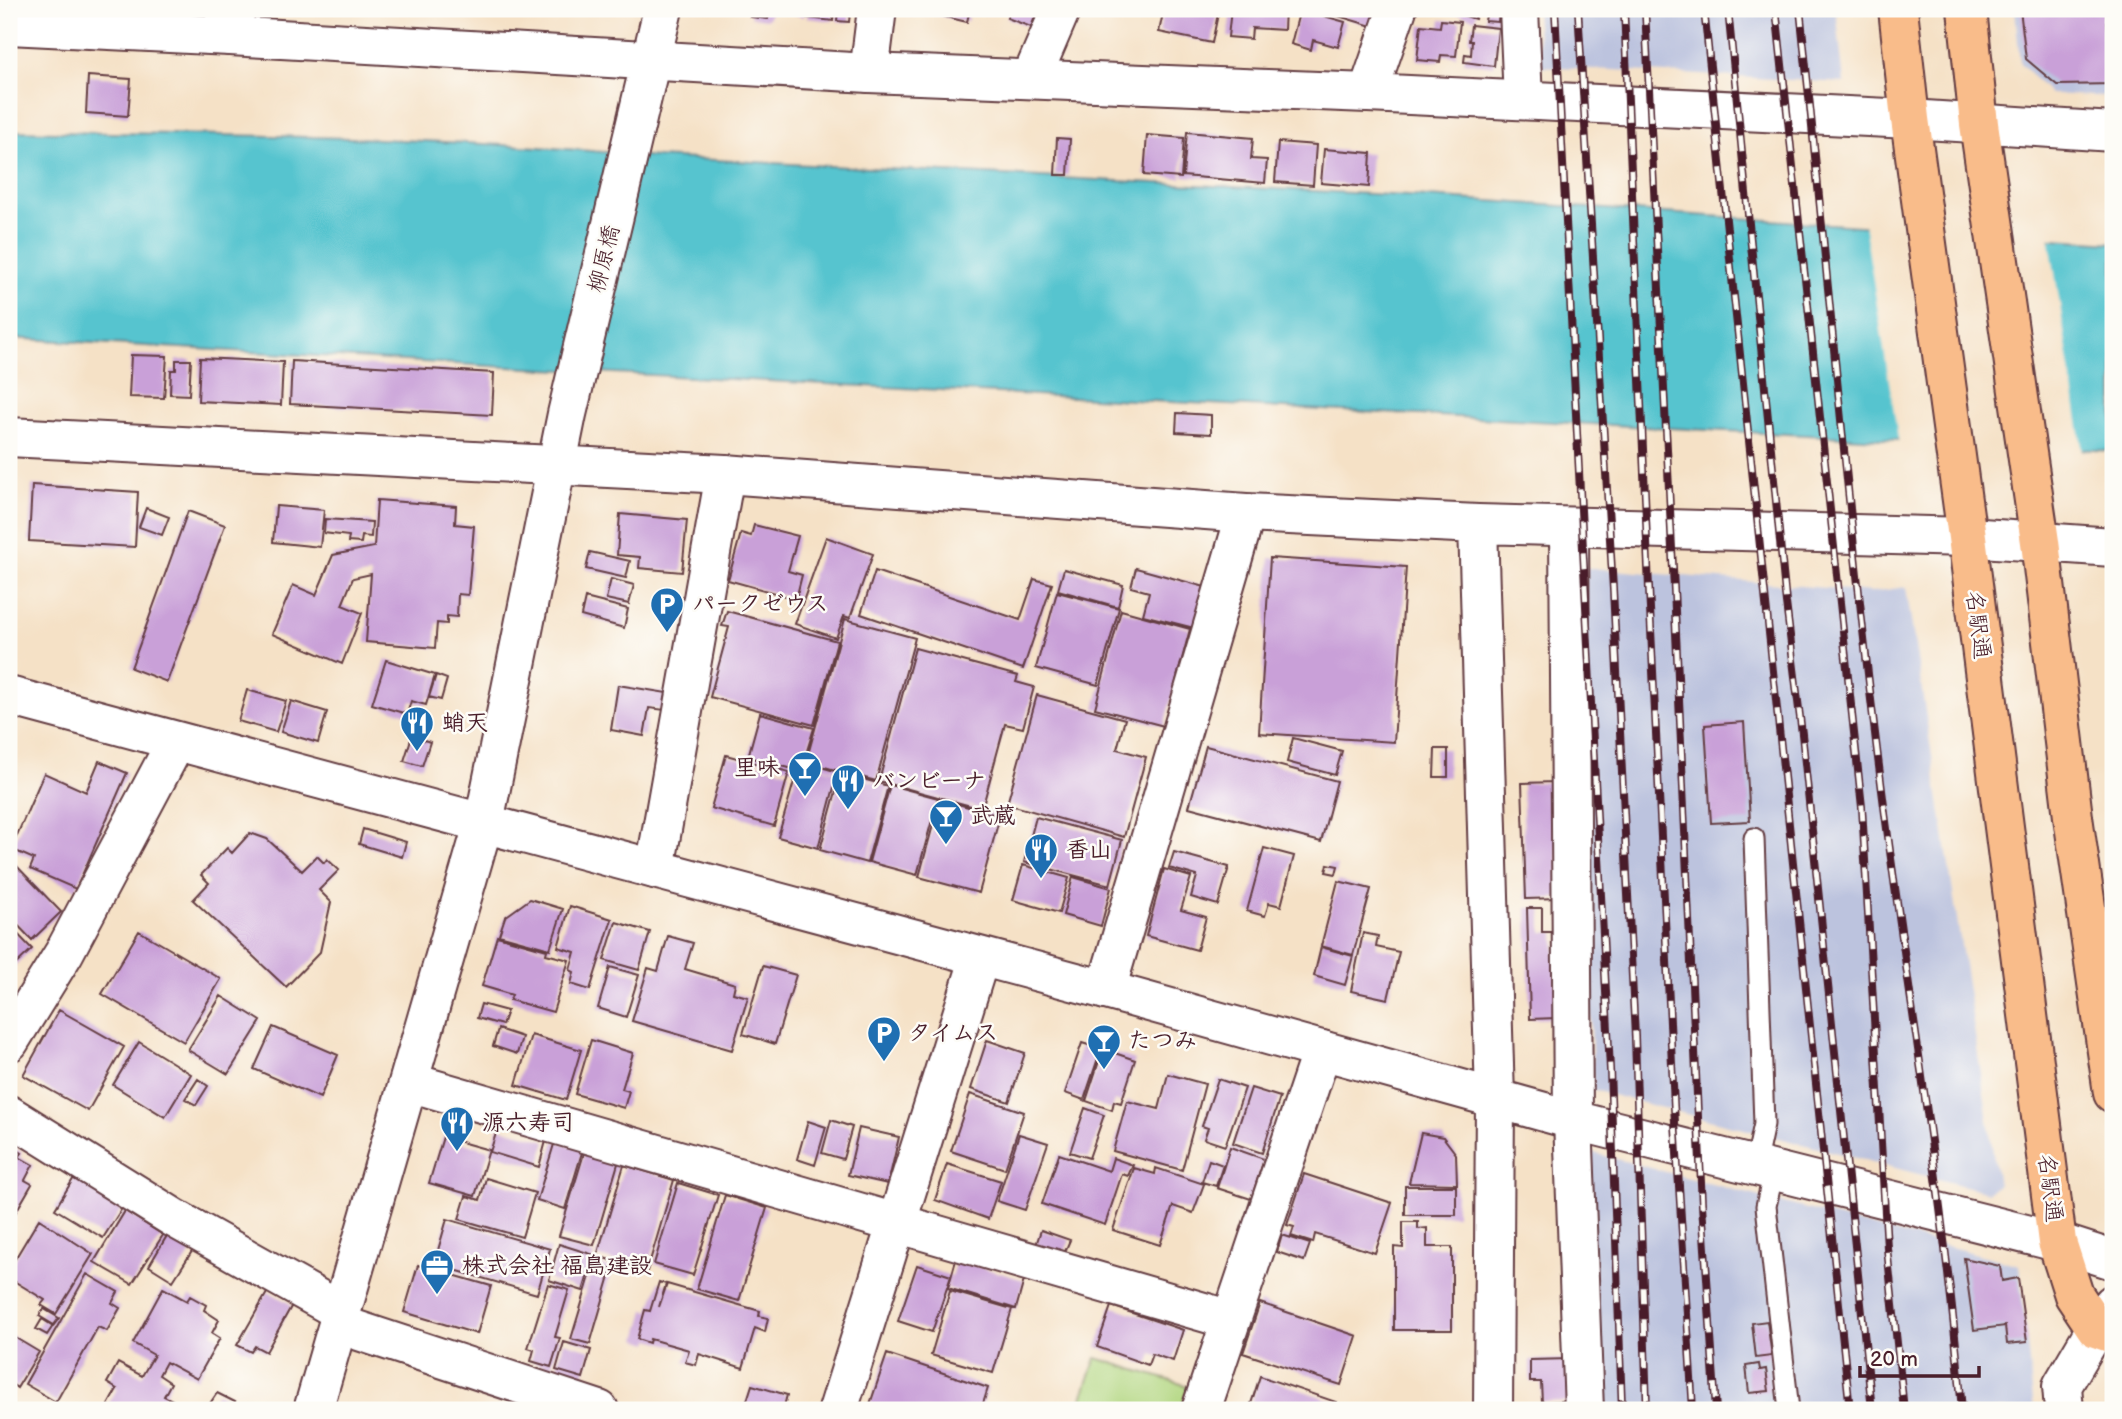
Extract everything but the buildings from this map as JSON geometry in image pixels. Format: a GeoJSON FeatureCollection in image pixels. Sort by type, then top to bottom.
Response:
{"type":"FeatureCollection","features":[{"type":"Feature","properties":{"kind":"main road","name":"名駅通"},"geometry":{"type":"LineString","coordinates":[[1898,9],[1922,213],[1958,471],[2057,1242],[2074,1295],[2107,1322]]}},
{"type":"Feature","properties":{"kind":"main road"},"geometry":{"type":"LineString","coordinates":[[1967,9],[1979,124],[2040,542],[2073,817],[2113,1093]]}},
{"type":"Feature","properties":{"kind":"street","name":"柳原橋"},"geometry":{"type":"LineString","coordinates":[[313,1410],[484,822],[573,386],[663,9]]}},
{"type":"Feature","properties":{"kind":"street"},"geometry":{"type":"LineString","coordinates":[[869,73],[877,9]]}},
{"type":"Feature","properties":{"kind":"street"},"geometry":{"type":"LineString","coordinates":[[1031,79],[1061,9]]}},
{"type":"Feature","properties":{"kind":"street"},"geometry":{"type":"LineString","coordinates":[[1368,93],[1396,9]]}},
{"type":"Feature","properties":{"kind":"street"},"geometry":{"type":"LineString","coordinates":[[1519,9],[1523,100]]}},
{"type":"Feature","properties":{"kind":"street"},"geometry":{"type":"LineString","coordinates":[[9,25],[233,22],[653,59],[869,73],[1523,100],[2113,132]]}},
{"type":"Feature","properties":{"kind":"street"},"geometry":{"type":"LineString","coordinates":[[9,437],[557,463],[1246,513],[1478,524],[1966,537],[2113,547]]}},
{"type":"Feature","properties":{"kind":"street"},"geometry":{"type":"LineString","coordinates":[[655,869],[725,474]]}},
{"type":"Feature","properties":{"kind":"street"},"geometry":{"type":"LineString","coordinates":[[1106,990],[1246,513]]}},
{"type":"Feature","properties":{"kind":"street"},"geometry":{"type":"LineString","coordinates":[[1478,524],[1494,1098],[1493,1410]]}},
{"type":"Feature","properties":{"kind":"street"},"geometry":{"type":"LineString","coordinates":[[1569,527],[1573,1120],[1584,1410]]}},
{"type":"Feature","properties":{"kind":"street"},"geometry":{"type":"LineString","coordinates":[[9,696],[1106,990],[1573,1120],[2057,1242],[2113,1260]]}},
{"type":"Feature","properties":{"kind":"street"},"geometry":{"type":"LineString","coordinates":[[9,1042],[64,953],[176,741]]}},
{"type":"Feature","properties":{"kind":"street"},"geometry":{"type":"LineString","coordinates":[[838,1410],[980,957]]}},
{"type":"Feature","properties":{"kind":"street"},"geometry":{"type":"LineString","coordinates":[[1201,1410],[1322,1050]]}},
{"type":"Feature","properties":{"kind":"street"},"geometry":{"type":"LineString","coordinates":[[409,1082],[1231,1320]]}},
{"type":"Feature","properties":{"kind":"street"},"geometry":{"type":"LineString","coordinates":[[9,1115],[340,1318],[599,1410]]}},
{"type":"Feature","properties":{"kind":"street"},"geometry":{"type":"LineString","coordinates":[[2064,1410],[2062,1386],[2107,1322]]}},
{"type":"Feature","properties":{"kind":"lane"},"geometry":{"type":"LineString","coordinates":[[1754,838],[1766,1206],[1789,1410]]}},
{"type":"Feature","properties":{"kind":"shaded area"},"geometry":{"type":"Polygon","coordinates":[[[1536,9],[1836,9],[1844,83],[1540,66],[1536,9]]]}},
{"type":"Feature","properties":{"kind":"shaded area"},"geometry":{"type":"Polygon","coordinates":[[[2015,9],[2113,9],[2113,97],[2050,94],[2020,63],[2015,9]]]}},
{"type":"Feature","properties":{"kind":"shaded area"},"geometry":{"type":"Polygon","coordinates":[[[1578,567],[1872,592],[1906,587],[1998,1185],[1988,1192],[1593,1090],[1578,567]]]}},
{"type":"Feature","properties":{"kind":"shaded area"},"geometry":{"type":"Polygon","coordinates":[[[1586,1151],[2019,1265],[2034,1410],[1592,1410],[1586,1151]]]}},
{"type":"Feature","properties":{"kind":"green space"},"geometry":{"type":"Polygon","coordinates":[[[1096,1358],[1188,1386],[1181,1410],[1078,1410],[1096,1358]]]}},
{"type":"Feature","properties":{"kind":"water"},"geometry":{"type":"Polygon","coordinates":[[[9,131],[495,144],[656,157],[1428,197],[2113,243],[2113,451],[613,373],[9,338],[9,131]]]}},
{"type":"Feature","properties":{"kind":"pier"},"geometry":{"type":"Polygon","coordinates":[[[1864,223],[2049,235],[2083,453],[1899,444],[1864,223]]]}},
{"type":"Feature","properties":{"kind":"railway"},"geometry":{"type":"LineString","coordinates":[[1555,9],[1610,1069],[1622,1410]]}},
{"type":"Feature","properties":{"kind":"railway"},"geometry":{"type":"LineString","coordinates":[[1578,9],[1613,589],[1635,1037],[1647,1410]]}},
{"type":"Feature","properties":{"kind":"railway"},"geometry":{"type":"LineString","coordinates":[[1624,9],[1674,1106],[1693,1410]]}},
{"type":"Feature","properties":{"kind":"railway"},"geometry":{"type":"LineString","coordinates":[[1645,9],[1702,1205],[1716,1410]]}},
{"type":"Feature","properties":{"kind":"railway"},"geometry":{"type":"LineString","coordinates":[[1704,9],[1850,1410]]}},
{"type":"Feature","properties":{"kind":"railway"},"geometry":{"type":"LineString","coordinates":[[1728,9],[1786,603],[1872,1410]]}},
{"type":"Feature","properties":{"kind":"railway"},"geometry":{"type":"LineString","coordinates":[[1776,9],[1862,807],[1887,1248],[1904,1410]]}},
{"type":"Feature","properties":{"kind":"railway"},"geometry":{"type":"LineString","coordinates":[[1800,9],[1872,707],[1937,1183],[1962,1410]]}},
{"type":"Feature","properties":{"kind":"place","name":"パークゼウス"},"geometry":{"type":"Point","coordinates":[667,634]}},
{"type":"Feature","properties":{"kind":"place","name":"蛸天"},"geometry":{"type":"Point","coordinates":[417,753]}},
{"type":"Feature","properties":{"kind":"place","name":"里味"},"geometry":{"type":"Point","coordinates":[805,798]}},
{"type":"Feature","properties":{"kind":"place","name":"バンビーナ"},"geometry":{"type":"Point","coordinates":[848,811]}},
{"type":"Feature","properties":{"kind":"place","name":"武蔵"},"geometry":{"type":"Point","coordinates":[946,846]}},
{"type":"Feature","properties":{"kind":"place","name":"香山"},"geometry":{"type":"Point","coordinates":[1041,880]}},
{"type":"Feature","properties":{"kind":"place","name":"タイムス"},"geometry":{"type":"Point","coordinates":[884,1063]}},
{"type":"Feature","properties":{"kind":"place","name":"たつみ"},"geometry":{"type":"Point","coordinates":[1104,1071]}},
{"type":"Feature","properties":{"kind":"place","name":"源六寿司"},"geometry":{"type":"Point","coordinates":[457,1153]}},
{"type":"Feature","properties":{"kind":"place","name":"株式会社 福島建設"},"geometry":{"type":"Point","coordinates":[437,1296]}}]}
